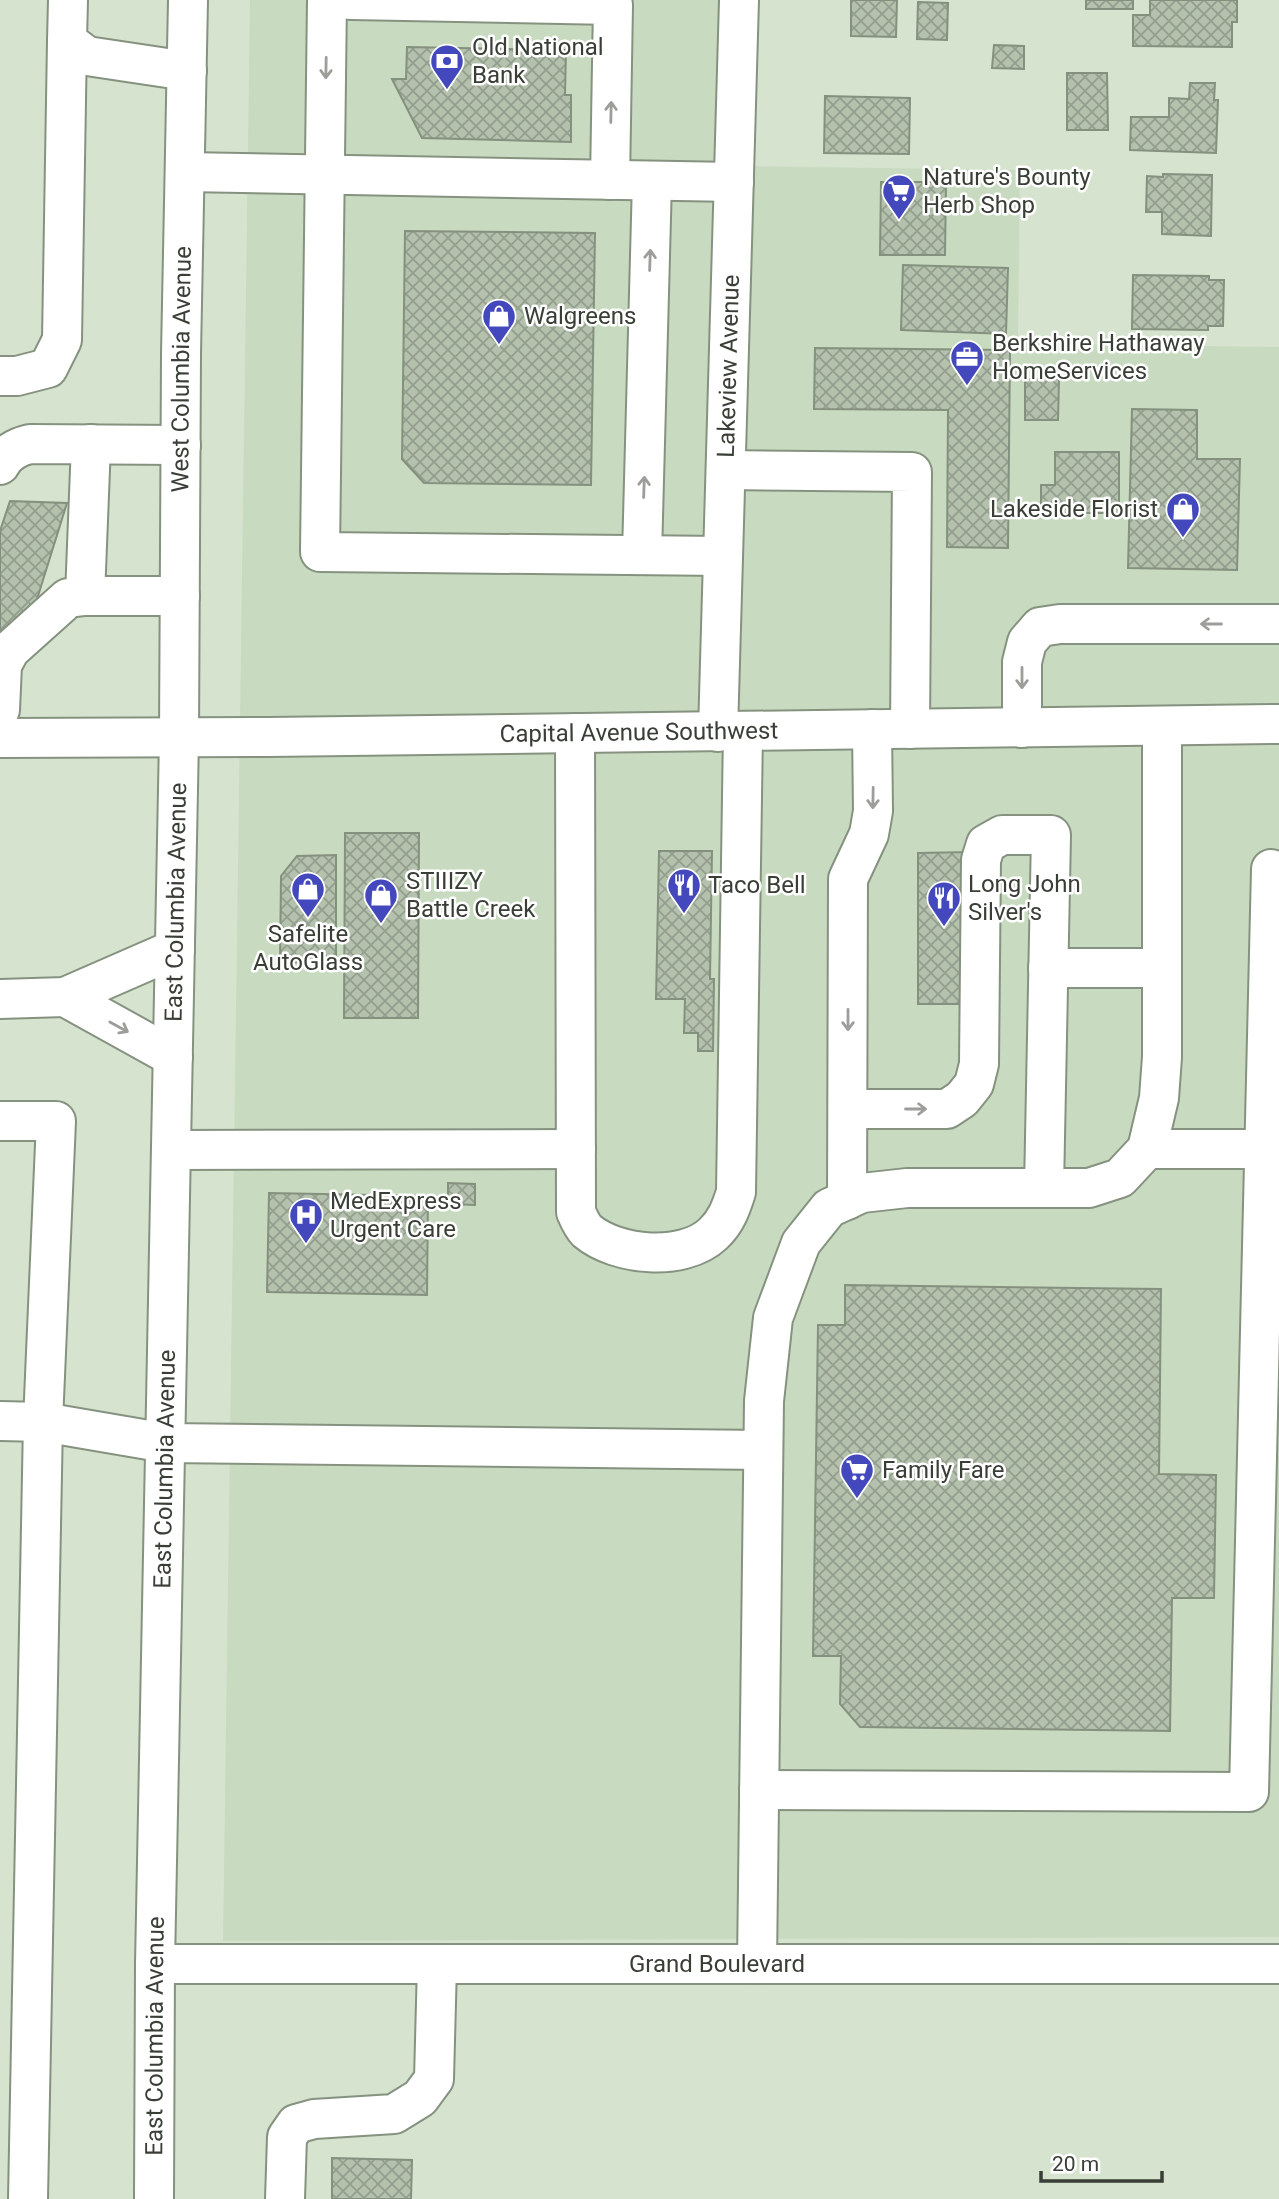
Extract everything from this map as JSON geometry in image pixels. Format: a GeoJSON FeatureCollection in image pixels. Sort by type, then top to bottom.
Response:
{"type":"FeatureCollection","features":[{"type":"Feature","properties":{"kind":"main road"},"geometry":{"type":"LineString","coordinates":[[0,376],[17,376],[48,368],[62,340],[68,0]]}},
{"type":"Feature","properties":{"kind":"main road","name":"West Columbia Avenue"},"geometry":{"type":"LineString","coordinates":[[179,738],[188,0]]}},
{"type":"Feature","properties":{"kind":"main road"},"geometry":{"type":"LineString","coordinates":[[327,0],[320,552],[723,556]]}},
{"type":"Feature","properties":{"kind":"main road"},"geometry":{"type":"LineString","coordinates":[[351,0],[613,5],[610,180]]}},
{"type":"Feature","properties":{"kind":"main road","name":"Lakeview Avenue"},"geometry":{"type":"LineString","coordinates":[[575,733],[576,1212],[584,1229],[604,1243],[629,1250],[658,1253],[689,1249],[712,1235],[729,1214],[736,1192],[730,731],[723,556],[739,0]]}},
{"type":"Feature","properties":{"kind":"main road"},"geometry":{"type":"LineString","coordinates":[[67,41],[87,55],[187,71]]}},
{"type":"Feature","properties":{"kind":"main road"},"geometry":{"type":"LineString","coordinates":[[185,172],[734,182]]}},
{"type":"Feature","properties":{"kind":"main road"},"geometry":{"type":"LineString","coordinates":[[642,555],[652,181]]}},
{"type":"Feature","properties":{"kind":"main road"},"geometry":{"type":"LineString","coordinates":[[0,465],[2,460],[18,447],[30,444],[181,445]]}},
{"type":"Feature","properties":{"kind":"main road"},"geometry":{"type":"LineString","coordinates":[[85,596],[90,444]]}},
{"type":"Feature","properties":{"kind":"main road"},"geometry":{"type":"LineString","coordinates":[[726,470],[912,472],[910,729]]}},
{"type":"Feature","properties":{"kind":"main road"},"geometry":{"type":"LineString","coordinates":[[0,710],[2,664],[10,650],[68,598],[180,596]]}},
{"type":"Feature","properties":{"kind":"main road"},"geometry":{"type":"LineString","coordinates":[[1022,728],[1022,663],[1027,642],[1040,627],[1060,624],[1279,624]]}},
{"type":"Feature","properties":{"kind":"main road","name":"Capital Avenue Southwest"},"geometry":{"type":"LineString","coordinates":[[0,738],[1279,724]]}},
{"type":"Feature","properties":{"kind":"main road"},"geometry":{"type":"LineString","coordinates":[[757,1964],[764,1401],[773,1318],[801,1243],[829,1208],[862,1193],[907,1188],[1089,1188],[1120,1178],[1147,1149],[1159,1098],[1162,1057],[1163,726]]}},
{"type":"Feature","properties":{"kind":"main road"},"geometry":{"type":"LineString","coordinates":[[847,1200],[848,879],[869,834],[873,810],[872,729]]}},
{"type":"Feature","properties":{"kind":"main road","name":"East Columbia Avenue"},"geometry":{"type":"LineString","coordinates":[[154,2199],[155,1964],[179,738]]}},
{"type":"Feature","properties":{"kind":"main road"},"geometry":{"type":"LineString","coordinates":[[848,1109],[947,1109],[962,1099],[974,1084],[979,1064],[981,860],[986,844],[1002,835],[1051,835],[1044,1188]]}},
{"type":"Feature","properties":{"kind":"main road"},"geometry":{"type":"LineString","coordinates":[[759,1790],[1249,1793],[1271,869]]}},
{"type":"Feature","properties":{"kind":"main road"},"geometry":{"type":"LineString","coordinates":[[0,999],[65,997],[175,949]]}},
{"type":"Feature","properties":{"kind":"main road"},"geometry":{"type":"LineString","coordinates":[[1048,968],[1162,968]]}},
{"type":"Feature","properties":{"kind":"main road"},"geometry":{"type":"LineString","coordinates":[[65,997],[173,1057]]}},
{"type":"Feature","properties":{"kind":"main road"},"geometry":{"type":"LineString","coordinates":[[0,1121],[56,1121],[17,1924],[28,2199]]}},
{"type":"Feature","properties":{"kind":"main road"},"geometry":{"type":"LineString","coordinates":[[171,1150],[576,1149]]}},
{"type":"Feature","properties":{"kind":"main road"},"geometry":{"type":"LineString","coordinates":[[1147,1149],[1264,1149]]}},
{"type":"Feature","properties":{"kind":"main road"},"geometry":{"type":"LineString","coordinates":[[0,1422],[43,1422],[166,1443],[763,1450]]}},
{"type":"Feature","properties":{"kind":"main road","name":"Grand Boulevard"},"geometry":{"type":"LineString","coordinates":[[155,1964],[1279,1964]]}},
{"type":"Feature","properties":{"kind":"main road"},"geometry":{"type":"LineString","coordinates":[[285,2199],[287,2137],[296,2124],[314,2119],[394,2114],[420,2098],[434,2078],[437,1964]]}},
{"type":"Feature","properties":{"kind":"shaded area"},"geometry":{"type":"Polygon","coordinates":[[[250,0],[745,0],[743,166],[1020,170],[1018,343],[1279,347],[1279,1937],[223,1941],[250,0]]]}},
{"type":"Feature","properties":{"kind":"building"},"geometry":{"type":"Polygon","coordinates":[[[851,0],[897,0],[896,37],[851,36],[851,0]]]}},
{"type":"Feature","properties":{"kind":"building"},"geometry":{"type":"Polygon","coordinates":[[[1086,0],[1133,0],[1133,9],[1086,9],[1086,0]]]}},
{"type":"Feature","properties":{"kind":"building"},"geometry":{"type":"Polygon","coordinates":[[[1150,0],[1237,0],[1237,22],[1232,22],[1232,47],[1133,46],[1133,15],[1150,15],[1150,0]]]}},
{"type":"Feature","properties":{"kind":"building"},"geometry":{"type":"Polygon","coordinates":[[[918,2],[948,3],[947,40],[917,39],[918,2]]]}},
{"type":"Feature","properties":{"kind":"building"},"geometry":{"type":"Polygon","coordinates":[[[994,45],[1024,46],[1024,69],[992,68],[994,45]]]}},
{"type":"Feature","properties":{"kind":"building"},"geometry":{"type":"Polygon","coordinates":[[[407,47],[566,50],[565,95],[571,95],[571,142],[422,138],[392,79],[406,79],[407,47]]]}},
{"type":"Feature","properties":{"kind":"building"},"geometry":{"type":"Polygon","coordinates":[[[1067,73],[1107,73],[1108,130],[1067,130],[1067,73]]]}},
{"type":"Feature","properties":{"kind":"building"},"geometry":{"type":"Polygon","coordinates":[[[1190,83],[1215,83],[1214,100],[1218,100],[1216,153],[1130,150],[1131,117],[1169,117],[1169,98],[1189,99],[1190,83]]]}},
{"type":"Feature","properties":{"kind":"building"},"geometry":{"type":"Polygon","coordinates":[[[825,96],[910,98],[909,154],[824,153],[825,96]]]}},
{"type":"Feature","properties":{"kind":"building"},"geometry":{"type":"Polygon","coordinates":[[[1163,174],[1212,175],[1211,236],[1162,234],[1162,212],[1146,212],[1147,176],[1163,177],[1163,174]]]}},
{"type":"Feature","properties":{"kind":"building"},"geometry":{"type":"Polygon","coordinates":[[[881,182],[946,182],[945,255],[880,255],[881,182]]]}},
{"type":"Feature","properties":{"kind":"building","name":"Walgreens"},"geometry":{"type":"Polygon","coordinates":[[[405,231],[595,233],[591,485],[424,483],[402,459],[405,231]]]}},
{"type":"Feature","properties":{"kind":"building"},"geometry":{"type":"Polygon","coordinates":[[[903,265],[1008,268],[1006,334],[901,330],[903,265]]]}},
{"type":"Feature","properties":{"kind":"building"},"geometry":{"type":"Polygon","coordinates":[[[1133,275],[1209,276],[1209,280],[1224,280],[1223,326],[1208,326],[1208,330],[1132,329],[1133,275]]]}},
{"type":"Feature","properties":{"kind":"building"},"geometry":{"type":"Polygon","coordinates":[[[815,348],[1010,350],[1008,548],[947,547],[948,410],[814,409],[815,348]]]}},
{"type":"Feature","properties":{"kind":"building"},"geometry":{"type":"Polygon","coordinates":[[[1025,379],[1059,379],[1058,420],[1025,420],[1025,379]]]}},
{"type":"Feature","properties":{"kind":"building"},"geometry":{"type":"Polygon","coordinates":[[[1132,409],[1197,410],[1197,459],[1240,459],[1237,570],[1128,568],[1132,409]]]}},
{"type":"Feature","properties":{"kind":"building"},"geometry":{"type":"Polygon","coordinates":[[[1055,452],[1119,452],[1119,513],[1041,513],[1041,485],[1055,485],[1055,452]]]}},
{"type":"Feature","properties":{"kind":"building"},"geometry":{"type":"Polygon","coordinates":[[[10,501],[67,503],[34,609],[0,637],[0,531],[10,501]]]}},
{"type":"Feature","properties":{"kind":"building","name":"STIIIZY Battle Creek"},"geometry":{"type":"Polygon","coordinates":[[[345,833],[419,833],[418,1018],[344,1018],[345,833]]]}},
{"type":"Feature","properties":{"kind":"building","name":"Taco Bell"},"geometry":{"type":"Polygon","coordinates":[[[659,851],[712,851],[710,979],[714,979],[713,1051],[698,1051],[698,1033],[684,1033],[685,999],[656,999],[659,851]]]}},
{"type":"Feature","properties":{"kind":"building","name":"Long John Silver's"},"geometry":{"type":"Polygon","coordinates":[[[970,852],[969,1004],[918,1004],[918,853],[970,852]]]}},
{"type":"Feature","properties":{"kind":"building","name":"Safelite AutoGlass"},"geometry":{"type":"Polygon","coordinates":[[[336,855],[336,963],[280,962],[281,876],[297,856],[336,855]]]}},
{"type":"Feature","properties":{"kind":"building"},"geometry":{"type":"Polygon","coordinates":[[[448,1183],[475,1184],[475,1205],[448,1204],[448,1183]]]}},
{"type":"Feature","properties":{"kind":"building"},"geometry":{"type":"Polygon","coordinates":[[[269,1193],[428,1196],[427,1295],[267,1292],[269,1193]]]}},
{"type":"Feature","properties":{"kind":"building"},"geometry":{"type":"Polygon","coordinates":[[[845,1285],[1161,1289],[1159,1474],[1216,1475],[1214,1598],[1172,1598],[1170,1731],[860,1727],[840,1704],[841,1656],[813,1656],[818,1325],[845,1325],[845,1285]]]}},
{"type":"Feature","properties":{"kind":"building"},"geometry":{"type":"Polygon","coordinates":[[[332,2158],[412,2160],[411,2199],[332,2199],[332,2158]]]}},
{"type":"Feature","properties":{"kind":"place","name":"Old National Bank"},"geometry":{"type":"Point","coordinates":[447,91]}},
{"type":"Feature","properties":{"kind":"place","name":"Nature's Bounty Herb Shop"},"geometry":{"type":"Point","coordinates":[899,221]}},
{"type":"Feature","properties":{"kind":"place","name":"Walgreens"},"geometry":{"type":"Point","coordinates":[499,346]}},
{"type":"Feature","properties":{"kind":"place","name":"Berkshire Hathaway HomeServices"},"geometry":{"type":"Point","coordinates":[967,387]}},
{"type":"Feature","properties":{"kind":"place","name":"Lakeside Florist"},"geometry":{"type":"Point","coordinates":[1183,539]}},
{"type":"Feature","properties":{"kind":"place","name":"Taco Bell"},"geometry":{"type":"Point","coordinates":[684,915]}},
{"type":"Feature","properties":{"kind":"place","name":"Safelite AutoGlass"},"geometry":{"type":"Point","coordinates":[308,919]}},
{"type":"Feature","properties":{"kind":"place","name":"STIIIZY Battle Creek"},"geometry":{"type":"Point","coordinates":[381,925]}},
{"type":"Feature","properties":{"kind":"place","name":"Long John Silver's"},"geometry":{"type":"Point","coordinates":[944,928]}},
{"type":"Feature","properties":{"kind":"place","name":"MedExpress Urgent Care"},"geometry":{"type":"Point","coordinates":[306,1245]}},
{"type":"Feature","properties":{"kind":"place","name":"Family Fare"},"geometry":{"type":"Point","coordinates":[857,1500]}}]}
